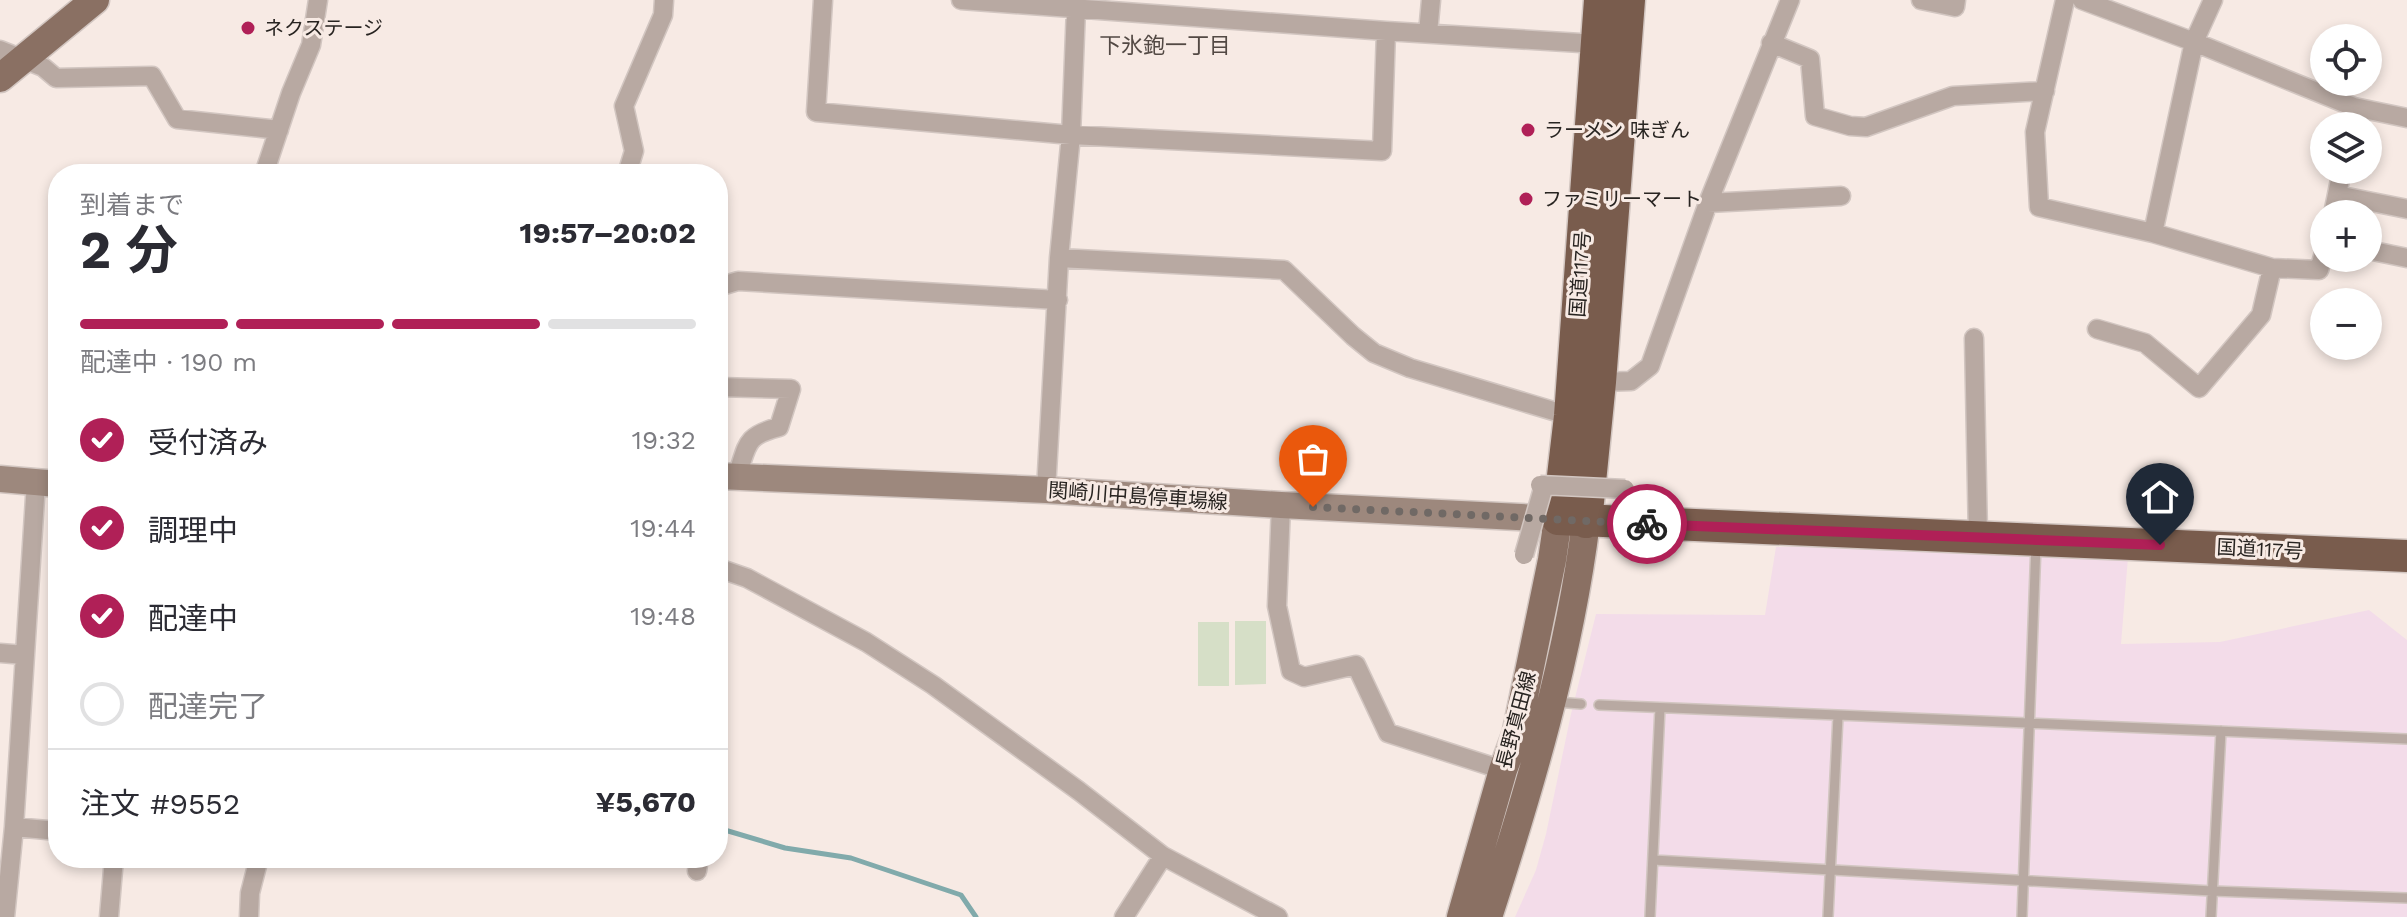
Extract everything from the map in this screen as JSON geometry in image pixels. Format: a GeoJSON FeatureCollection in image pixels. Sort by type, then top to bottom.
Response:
{"type":"FeatureCollection","features":[{"type":"Feature","properties":{"kind":"highway","name":"国道117号"},"geometry":{"type":"LineString","coordinates":[[1572,520],[1570,416],[1600,0]]}},
{"type":"Feature","properties":{"kind":"highway","name":"国道117号"},"geometry":{"type":"LineString","coordinates":[[1572,520],[1600,382],[1629,0]]}},
{"type":"Feature","properties":{"kind":"highway","name":"国道117号"},"geometry":{"type":"LineString","coordinates":[[1572,520],[2407,556]]}},
{"type":"Feature","properties":{"kind":"main road"},"geometry":{"type":"LineString","coordinates":[[0,78],[11,55],[95,0]]}},
{"type":"Feature","properties":{"kind":"main road","name":"関崎川中島停車場線"},"geometry":{"type":"LineString","coordinates":[[728,476],[1046,490],[1572,520]]}},
{"type":"Feature","properties":{"kind":"main road"},"geometry":{"type":"LineString","coordinates":[[0,479],[47,483]]}},
{"type":"Feature","properties":{"kind":"main road","name":"長野真田線"},"geometry":{"type":"LineString","coordinates":[[1488,917],[1552,701],[1580,566],[1572,520]]}},
{"type":"Feature","properties":{"kind":"main road","name":"長野真田線"},"geometry":{"type":"LineString","coordinates":[[1461,917],[1516,735],[1552,560],[1572,520]]}},
{"type":"Feature","properties":{"kind":"street"},"geometry":{"type":"LineString","coordinates":[[267,164],[311,45],[318,0]]}},
{"type":"Feature","properties":{"kind":"street"},"geometry":{"type":"LineString","coordinates":[[630,164],[634,151],[624,106],[663,15],[664,0]]}},
{"type":"Feature","properties":{"kind":"street"},"geometry":{"type":"LineString","coordinates":[[823,0],[816,112],[1071,135],[1382,151],[1386,31]]}},
{"type":"Feature","properties":{"kind":"street"},"geometry":{"type":"LineString","coordinates":[[961,0],[1076,8],[1145,6],[1386,31],[1597,44]]}},
{"type":"Feature","properties":{"kind":"street"},"geometry":{"type":"LineString","coordinates":[[1428,33],[1431,0]]}},
{"type":"Feature","properties":{"kind":"street"},"geometry":{"type":"LineString","coordinates":[[1600,382],[1631,381],[1650,366],[1708,203],[1790,0]]}},
{"type":"Feature","properties":{"kind":"street"},"geometry":{"type":"LineString","coordinates":[[1921,0],[1955,7],[1956,0]]}},
{"type":"Feature","properties":{"kind":"street"},"geometry":{"type":"LineString","coordinates":[[2065,0],[2035,132],[2039,207],[2153,233],[2272,268],[2310,270]]}},
{"type":"Feature","properties":{"kind":"street"},"geometry":{"type":"LineString","coordinates":[[2082,0],[2354,107],[2407,118]]}},
{"type":"Feature","properties":{"kind":"street"},"geometry":{"type":"LineString","coordinates":[[2153,233],[2194,42],[2213,0]]}},
{"type":"Feature","properties":{"kind":"street"},"geometry":{"type":"LineString","coordinates":[[1046,490],[1059,258],[1071,135],[1076,8]]}},
{"type":"Feature","properties":{"kind":"street"},"geometry":{"type":"LineString","coordinates":[[1771,43],[1810,59],[1815,116],[1850,126],[1866,127],[1953,96],[2045,91]]}},
{"type":"Feature","properties":{"kind":"street"},"geometry":{"type":"LineString","coordinates":[[11,55],[43,67],[56,78],[152,76],[177,119],[279,130]]}},
{"type":"Feature","properties":{"kind":"street"},"geometry":{"type":"LineString","coordinates":[[2353,112],[2354,107]]}},
{"type":"Feature","properties":{"kind":"street"},"geometry":{"type":"LineString","coordinates":[[2336,200],[2339,184]]}},
{"type":"Feature","properties":{"kind":"street"},"geometry":{"type":"LineString","coordinates":[[2337,195],[2407,209]]}},
{"type":"Feature","properties":{"kind":"street"},"geometry":{"type":"LineString","coordinates":[[1708,203],[1841,196]]}},
{"type":"Feature","properties":{"kind":"street"},"geometry":{"type":"LineString","coordinates":[[2382,253],[2407,258]]}},
{"type":"Feature","properties":{"kind":"street"},"geometry":{"type":"LineString","coordinates":[[1059,258],[1284,270],[1374,353],[1410,368],[1570,416]]}},
{"type":"Feature","properties":{"kind":"street"},"geometry":{"type":"LineString","coordinates":[[2097,329],[2145,343],[2199,388],[2261,315],[2272,268]]}},
{"type":"Feature","properties":{"kind":"street"},"geometry":{"type":"LineString","coordinates":[[728,284],[738,281],[1058,300]]}},
{"type":"Feature","properties":{"kind":"street"},"geometry":{"type":"LineString","coordinates":[[1974,338],[1978,537]]}},
{"type":"Feature","properties":{"kind":"street"},"geometry":{"type":"LineString","coordinates":[[728,387],[791,389],[779,427],[761,431],[750,438],[728,476]]}},
{"type":"Feature","properties":{"kind":"street"},"geometry":{"type":"LineString","coordinates":[[4,913],[14,827],[8,785],[47,483]]}},
{"type":"Feature","properties":{"kind":"street"},"geometry":{"type":"LineString","coordinates":[[1524,555],[1542,485],[1625,489]]}},
{"type":"Feature","properties":{"kind":"street"},"geometry":{"type":"LineString","coordinates":[[1281,505],[1277,606],[1291,671],[1304,677],[1356,665],[1388,733],[1503,770]]}},
{"type":"Feature","properties":{"kind":"street"},"geometry":{"type":"LineString","coordinates":[[728,571],[747,578],[877,649],[933,685],[1163,856],[1278,917]]}},
{"type":"Feature","properties":{"kind":"street"},"geometry":{"type":"LineString","coordinates":[[0,653],[25,655]]}},
{"type":"Feature","properties":{"kind":"street"},"geometry":{"type":"LineString","coordinates":[[14,827],[48,830]]}},
{"type":"Feature","properties":{"kind":"street"},"geometry":{"type":"LineString","coordinates":[[1124,917],[1163,856]]}},
{"type":"Feature","properties":{"kind":"street"},"geometry":{"type":"LineString","coordinates":[[109,917],[113,868]]}},
{"type":"Feature","properties":{"kind":"street"},"geometry":{"type":"LineString","coordinates":[[249,917],[250,893],[256,868]]}},
{"type":"Feature","properties":{"kind":"lane"},"geometry":{"type":"LineString","coordinates":[[2022,917],[2036,539]]}},
{"type":"Feature","properties":{"kind":"lane"},"geometry":{"type":"LineString","coordinates":[[1552,701],[1581,704]]}},
{"type":"Feature","properties":{"kind":"lane"},"geometry":{"type":"LineString","coordinates":[[1599,705],[2407,739]]}},
{"type":"Feature","properties":{"kind":"lane"},"geometry":{"type":"LineString","coordinates":[[1650,917],[1660,708]]}},
{"type":"Feature","properties":{"kind":"lane"},"geometry":{"type":"LineString","coordinates":[[1828,917],[1838,716]]}},
{"type":"Feature","properties":{"kind":"lane"},"geometry":{"type":"LineString","coordinates":[[2211,917],[2221,731]]}},
{"type":"Feature","properties":{"kind":"lane"},"geometry":{"type":"LineString","coordinates":[[1653,860],[2212,891],[2407,898]]}},
{"type":"Feature","properties":{"kind":"shaded area"},"geometry":{"type":"Polygon","coordinates":[[[1852,545],[2128,557],[2121,644],[2220,642],[2369,610],[2407,640],[2407,917],[1515,917],[1536,870],[1546,834],[1596,614],[1765,615],[1776,547],[1852,545]]]}},
{"type":"Feature","properties":{"kind":"green space"},"geometry":{"type":"Polygon","coordinates":[[[1235,621],[1266,621],[1266,684],[1235,685],[1235,621]]]}},
{"type":"Feature","properties":{"kind":"green space"},"geometry":{"type":"Polygon","coordinates":[[[1198,622],[1229,622],[1229,686],[1198,686],[1198,622]]]}},
{"type":"Feature","properties":{"kind":"waterway"},"geometry":{"type":"LineString","coordinates":[[728,831],[785,848],[851,858],[961,895],[976,917]]}},
{"type":"Feature","properties":{"kind":"way so far"},"geometry":{"type":"LineString","coordinates":[[1313,507],[1647,524]]}},
{"type":"Feature","properties":{"kind":"place","name":"ネクステージ"},"geometry":{"type":"Point","coordinates":[248,28]}},
{"type":"Feature","properties":{"kind":"place","name":"ラーメン 味ぎん"},"geometry":{"type":"Point","coordinates":[1528,130]}},
{"type":"Feature","properties":{"kind":"place","name":"ファミリーマート"},"geometry":{"type":"Point","coordinates":[1526,199]}},
{"type":"Feature","properties":{"kind":"district","name":"下氷鉋一丁目"},"geometry":{"type":"Point","coordinates":[1165,45]}},
{"type":"Feature","properties":{"kind":"route"},"geometry":{"type":"LineString","coordinates":[[1647,524],[2160,545]]}}]}
